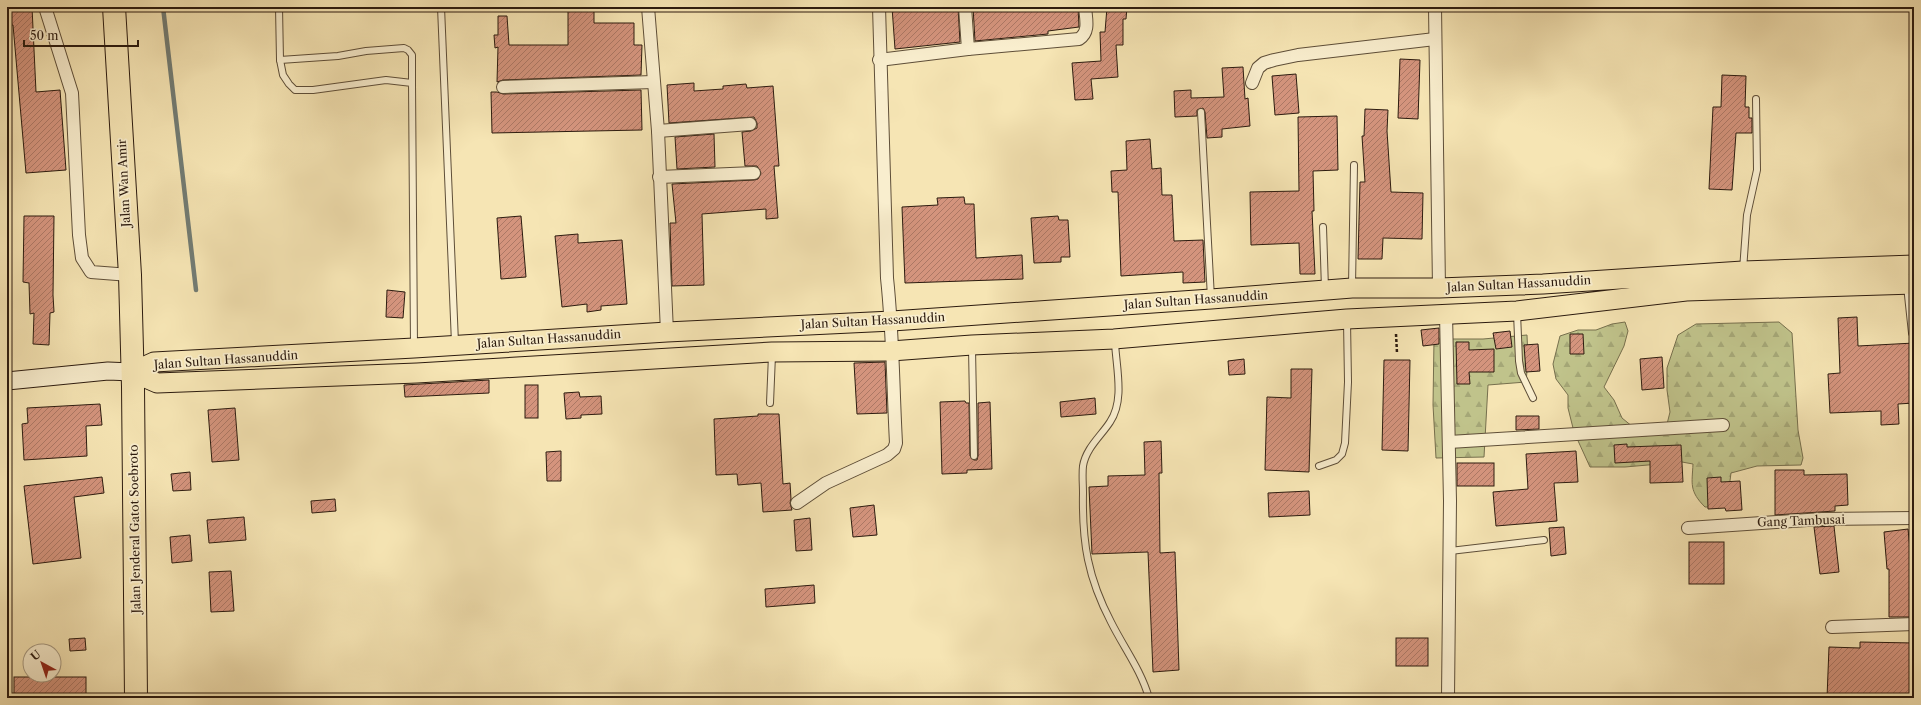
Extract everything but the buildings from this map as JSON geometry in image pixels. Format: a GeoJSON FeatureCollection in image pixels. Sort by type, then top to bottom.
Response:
{"type":"FeatureCollection","features":[{"type":"Feature","properties":{"kind":"highway","name":"Jalan Wan Amir"},"geometry":{"type":"LineString","coordinates":[[114,7],[130,275],[132,366]]}},
{"type":"Feature","properties":{"kind":"highway","name":"Jalan Jenderal Gatot Soebroto"},"geometry":{"type":"LineString","coordinates":[[132,366],[136,698]]}},
{"type":"Feature","properties":{"kind":"main road","name":"Jalan Sultan Hassanuddin"},"geometry":{"type":"LineString","coordinates":[[132,366],[154,362],[892,320],[1352,288],[1439,288],[1543,284],[1743,271],[1914,265]]}},
{"type":"Feature","properties":{"kind":"main road"},"geometry":{"type":"LineString","coordinates":[[1543,284],[1543,308]]}},
{"type":"Feature","properties":{"kind":"main road","name":"Jalan Sultan Hassanuddin"},"geometry":{"type":"LineString","coordinates":[[132,366],[157,383],[417,373],[772,352],[891,351],[972,345],[1114,339],[1346,319],[1517,311],[1686,291],[1910,284]]}},
{"type":"Feature","properties":{"kind":"main road"},"geometry":{"type":"LineString","coordinates":[[455,345],[459,370]]}},
{"type":"Feature","properties":{"kind":"main road"},"geometry":{"type":"LineString","coordinates":[[414,348],[417,373]]}},
{"type":"Feature","properties":{"kind":"street"},"geometry":{"type":"LineString","coordinates":[[44,7],[72,93],[79,235],[82,258],[90,272],[130,275]]}},
{"type":"Feature","properties":{"kind":"street"},"geometry":{"type":"LineString","coordinates":[[648,7],[658,131],[667,332]]}},
{"type":"Feature","properties":{"kind":"street"},"geometry":{"type":"LineString","coordinates":[[797,503],[826,483],[887,455],[894,449],[896,444],[891,351],[892,320],[887,278],[878,7]]}},
{"type":"Feature","properties":{"kind":"street"},"geometry":{"type":"LineString","coordinates":[[965,7],[968,48]]}},
{"type":"Feature","properties":{"kind":"street"},"geometry":{"type":"LineString","coordinates":[[879,60],[968,48],[1079,39],[1087,30],[1085,7]]}},
{"type":"Feature","properties":{"kind":"street"},"geometry":{"type":"LineString","coordinates":[[1435,7],[1439,288]]}},
{"type":"Feature","properties":{"kind":"street"},"geometry":{"type":"LineString","coordinates":[[1252,83],[1258,68],[1264,63],[1274,60],[1298,55],[1435,39]]}},
{"type":"Feature","properties":{"kind":"street"},"geometry":{"type":"LineString","coordinates":[[503,87],[653,82]]}},
{"type":"Feature","properties":{"kind":"street"},"geometry":{"type":"LineString","coordinates":[[658,131],[750,124]]}},
{"type":"Feature","properties":{"kind":"street"},"geometry":{"type":"LineString","coordinates":[[659,176],[754,173]]}},
{"type":"Feature","properties":{"kind":"street"},"geometry":{"type":"LineString","coordinates":[[1446,314],[1450,550],[1448,698]]}},
{"type":"Feature","properties":{"kind":"street"},"geometry":{"type":"LineString","coordinates":[[7,381],[108,371],[132,366]]}},
{"type":"Feature","properties":{"kind":"street"},"geometry":{"type":"LineString","coordinates":[[1449,442],[1723,425]]}},
{"type":"Feature","properties":{"kind":"street","name":"Gang Tambusai"},"geometry":{"type":"LineString","coordinates":[[1688,528],[1822,519],[1914,518]]}},
{"type":"Feature","properties":{"kind":"street"},"geometry":{"type":"LineString","coordinates":[[1832,627],[1914,624]]}},
{"type":"Feature","properties":{"kind":"lane"},"geometry":{"type":"LineString","coordinates":[[279,7],[280,60],[284,75],[289,84],[295,90],[301,91],[386,80],[412,83]]}},
{"type":"Feature","properties":{"kind":"lane"},"geometry":{"type":"LineString","coordinates":[[441,7],[455,345]]}},
{"type":"Feature","properties":{"kind":"lane"},"geometry":{"type":"LineString","coordinates":[[280,60],[338,56],[366,51],[404,48],[412,55],[414,348]]}},
{"type":"Feature","properties":{"kind":"lane"},"geometry":{"type":"LineString","coordinates":[[1743,271],[1748,215],[1757,170],[1756,99]]}},
{"type":"Feature","properties":{"kind":"lane"},"geometry":{"type":"LineString","coordinates":[[1201,112],[1211,299]]}},
{"type":"Feature","properties":{"kind":"lane"},"geometry":{"type":"LineString","coordinates":[[1352,288],[1354,165]]}},
{"type":"Feature","properties":{"kind":"lane"},"geometry":{"type":"LineString","coordinates":[[1323,227],[1325,290]]}},
{"type":"Feature","properties":{"kind":"lane"},"geometry":{"type":"LineString","coordinates":[[1910,284],[1912,333]]}},
{"type":"Feature","properties":{"kind":"lane"},"geometry":{"type":"LineString","coordinates":[[1517,311],[1520,367],[1533,398]]}},
{"type":"Feature","properties":{"kind":"lane"},"geometry":{"type":"LineString","coordinates":[[1319,466],[1336,460],[1342,454],[1345,443],[1348,382],[1346,319]]}},
{"type":"Feature","properties":{"kind":"lane"},"geometry":{"type":"LineString","coordinates":[[1114,339],[1118,406],[1110,422],[1094,442],[1084,464],[1082,510],[1085,553],[1094,588],[1123,646],[1137,668],[1148,698]]}},
{"type":"Feature","properties":{"kind":"lane"},"geometry":{"type":"LineString","coordinates":[[972,345],[974,456]]}},
{"type":"Feature","properties":{"kind":"lane"},"geometry":{"type":"LineString","coordinates":[[770,403],[772,352]]}},
{"type":"Feature","properties":{"kind":"lane"},"geometry":{"type":"LineString","coordinates":[[1450,550],[1544,540]]}},
{"type":"Feature","properties":{"kind":"green space"},"geometry":{"type":"Polygon","coordinates":[[[1625,322],[1628,331],[1624,346],[1604,387],[1614,400],[1622,418],[1633,427],[1667,424],[1670,412],[1667,390],[1667,368],[1678,335],[1696,324],[1779,322],[1792,333],[1798,430],[1803,458],[1801,465],[1757,466],[1731,473],[1728,496],[1719,507],[1705,507],[1696,496],[1692,482],[1693,464],[1682,462],[1625,467],[1590,467],[1574,432],[1568,408],[1568,395],[1556,379],[1553,364],[1560,336],[1578,330],[1596,330],[1612,324],[1625,322]]]}},
{"type":"Feature","properties":{"kind":"green space"},"geometry":{"type":"Polygon","coordinates":[[[1527,335],[1528,360],[1526,382],[1488,385],[1484,457],[1436,458],[1433,405],[1434,339],[1483,339],[1527,335]]]}},
{"type":"Feature","properties":{"kind":"waterway"},"geometry":{"type":"LineString","coordinates":[[163,7],[196,290]]}}]}
